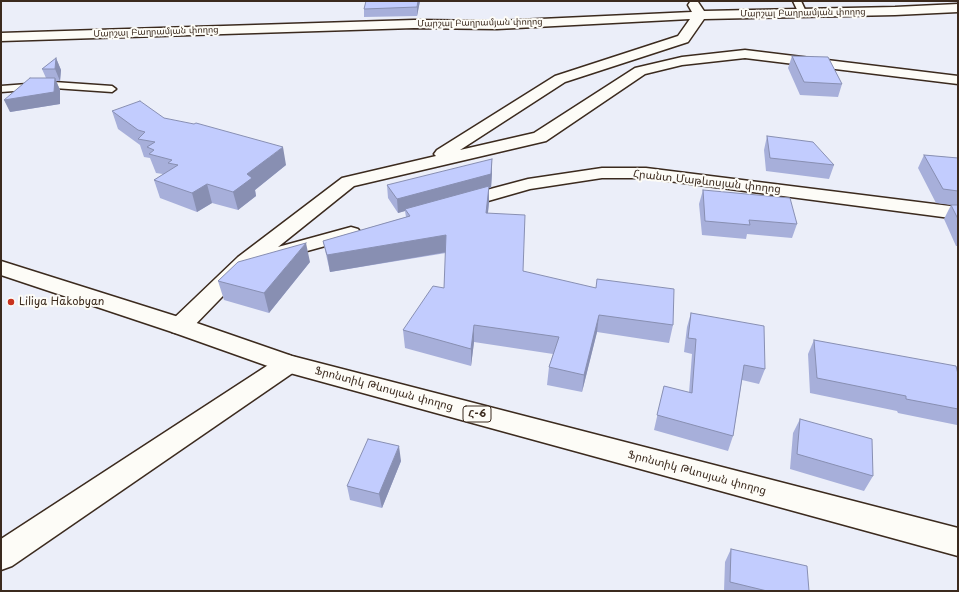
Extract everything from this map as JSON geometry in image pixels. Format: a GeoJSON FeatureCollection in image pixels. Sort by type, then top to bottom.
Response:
{"type":"FeatureCollection","features":[{"type":"Feature","properties":{"kind":"street"},"geometry":{"type":"LineString","coordinates":[[430,163],[560,79],[683,40],[700,15],[691,1]]}},
{"type":"Feature","properties":{"kind":"street","name":"Մարշալ Բաղրամյան փողոց"},"geometry":{"type":"LineString","coordinates":[[1,37],[414,24],[497,25],[700,15],[803,14],[958,8]]}},
{"type":"Feature","properties":{"kind":"street"},"geometry":{"type":"LineString","coordinates":[[180,326],[245,262],[348,182],[540,137],[640,71],[682,61],[745,54],[958,80]]}},
{"type":"Feature","properties":{"kind":"street","name":"Հրանտ Մաթևոսյան փողոց"},"geometry":{"type":"LineString","coordinates":[[444,208],[528,184],[602,173],[646,173],[958,213]]}},
{"type":"Feature","properties":{"kind":"street"},"geometry":{"type":"LineString","coordinates":[[245,262],[367,229]]}},
{"type":"Feature","properties":{"kind":"street","name":"Ֆրոնտիկ Թևոսյան փողոց"},"geometry":{"type":"LineString","coordinates":[[1,268],[180,326],[288,364],[958,542]]}},
{"type":"Feature","properties":{"kind":"street"},"geometry":{"type":"LineString","coordinates":[[1,556],[288,364]]}},
{"type":"Feature","properties":{"kind":"lane"},"geometry":{"type":"LineString","coordinates":[[797,1],[803,14]]}},
{"type":"Feature","properties":{"kind":"lane"},"geometry":{"type":"LineString","coordinates":[[1,89],[54,85],[112,89]]}},
{"type":"Feature","properties":{"kind":"building"},"geometry":{"type":"Polygon","coordinates":[[[366,1],[418,1],[417,7],[364,9],[366,1]]]}},
{"type":"Feature","properties":{"kind":"building"},"geometry":{"type":"Polygon","coordinates":[[[792,56],[828,57],[842,84],[804,82],[792,56]]]}},
{"type":"Feature","properties":{"kind":"building"},"geometry":{"type":"Polygon","coordinates":[[[56,58],[55,69],[42,69],[56,58]]]}},
{"type":"Feature","properties":{"kind":"building"},"geometry":{"type":"Polygon","coordinates":[[[30,78],[55,78],[54,92],[4,100],[30,78]]]}},
{"type":"Feature","properties":{"kind":"building"},"geometry":{"type":"Polygon","coordinates":[[[140,101],[164,118],[194,124],[196,123],[283,147],[247,174],[252,178],[233,192],[207,184],[192,193],[154,180],[178,165],[168,163],[172,160],[149,154],[154,150],[147,147],[155,142],[138,139],[145,132],[138,130],[112,111],[140,101]]]}},
{"type":"Feature","properties":{"kind":"building"},"geometry":{"type":"Polygon","coordinates":[[[767,136],[813,142],[834,165],[770,158],[767,136]]]}},
{"type":"Feature","properties":{"kind":"building"},"geometry":{"type":"Polygon","coordinates":[[[924,155],[958,158],[958,191],[943,189],[924,155]]]}},
{"type":"Feature","properties":{"kind":"building"},"geometry":{"type":"Polygon","coordinates":[[[492,159],[491,174],[397,199],[387,185],[492,159]]]}},
{"type":"Feature","properties":{"kind":"building"},"geometry":{"type":"Polygon","coordinates":[[[489,186],[486,213],[525,215],[523,271],[596,288],[597,279],[674,289],[673,325],[599,315],[584,375],[549,367],[559,337],[474,325],[471,349],[403,330],[433,286],[444,288],[446,235],[327,255],[323,241],[410,216],[405,209],[489,186]]]}},
{"type":"Feature","properties":{"kind":"building"},"geometry":{"type":"Polygon","coordinates":[[[703,190],[790,198],[797,224],[749,220],[750,225],[705,221],[703,190]]]}},
{"type":"Feature","properties":{"kind":"building"},"geometry":{"type":"Polygon","coordinates":[[[951,205],[958,205],[958,219],[951,205]]]}},
{"type":"Feature","properties":{"kind":"building"},"geometry":{"type":"Polygon","coordinates":[[[306,243],[264,293],[218,281],[238,262],[306,243]]]}},
{"type":"Feature","properties":{"kind":"building"},"geometry":{"type":"Polygon","coordinates":[[[691,313],[764,326],[765,369],[744,365],[733,436],[657,415],[664,386],[692,393],[696,339],[688,338],[691,313]]]}},
{"type":"Feature","properties":{"kind":"building"},"geometry":{"type":"Polygon","coordinates":[[[814,340],[956,366],[958,374],[958,409],[906,399],[906,396],[817,378],[814,340]]]}},
{"type":"Feature","properties":{"kind":"building"},"geometry":{"type":"Polygon","coordinates":[[[800,419],[872,439],[873,476],[797,454],[800,419]]]}},
{"type":"Feature","properties":{"kind":"building"},"geometry":{"type":"Polygon","coordinates":[[[368,439],[399,446],[379,494],[347,486],[368,439]]]}},
{"type":"Feature","properties":{"kind":"building"},"geometry":{"type":"Polygon","coordinates":[[[731,549],[807,566],[809,591],[767,591],[730,582],[731,549]]]}},
{"type":"Feature","properties":{"kind":"place","name":"Liliya Hakobyan"},"geometry":{"type":"Point","coordinates":[11,302]}}]}
